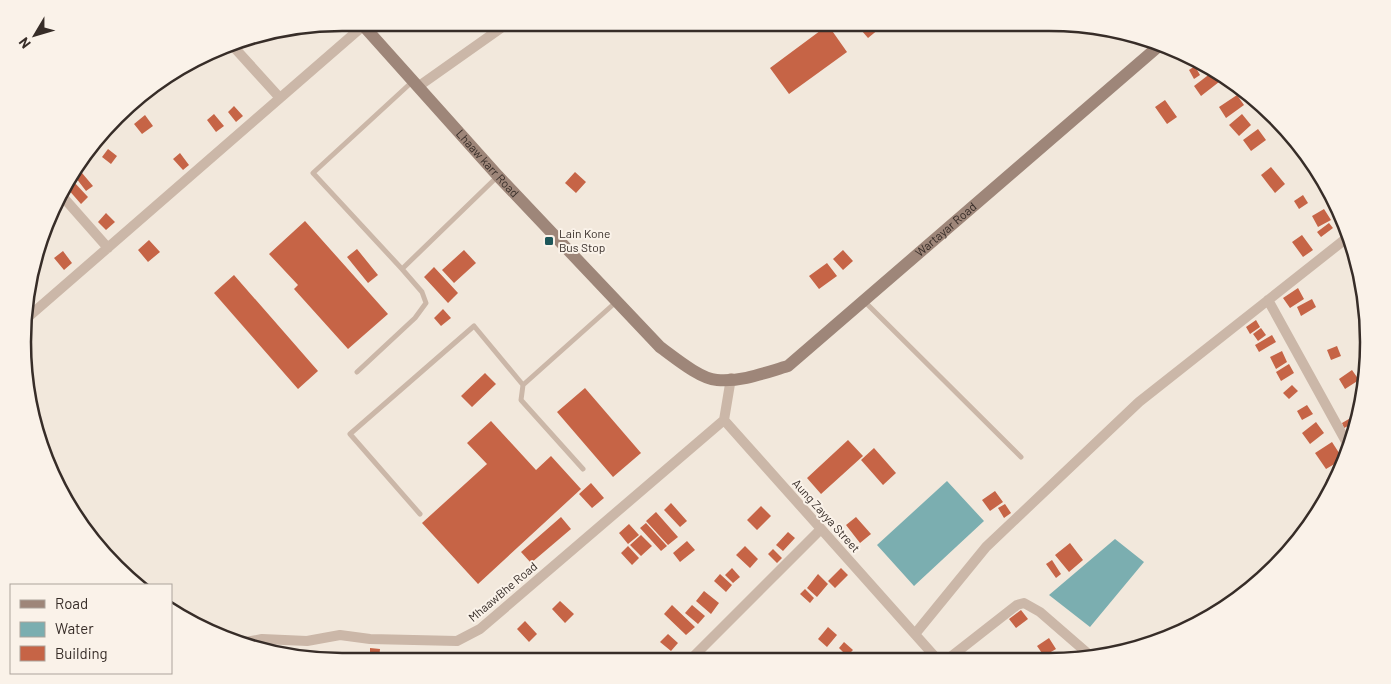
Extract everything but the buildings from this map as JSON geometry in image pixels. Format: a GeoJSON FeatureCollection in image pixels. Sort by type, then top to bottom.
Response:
{"type":"FeatureCollection","features":[{"type":"Feature","properties":{"kind":"street"},"geometry":{"type":"LineString","coordinates":[[33,313],[354,31]]}},
{"type":"Feature","properties":{"kind":"street","name":"Lhaaw karr Road"},"geometry":{"type":"LineString","coordinates":[[368,31],[498,176],[660,348],[689,367],[715,380]]}},
{"type":"Feature","properties":{"kind":"street"},"geometry":{"type":"LineString","coordinates":[[416,84],[495,31]]}},
{"type":"Feature","properties":{"kind":"street"},"geometry":{"type":"LineString","coordinates":[[236,50],[280,98]]}},
{"type":"Feature","properties":{"kind":"street","name":"Wartayar Road"},"geometry":{"type":"LineString","coordinates":[[715,380],[747,379],[788,366],[1154,50]]}},
{"type":"Feature","properties":{"kind":"street"},"geometry":{"type":"LineString","coordinates":[[66,200],[108,248]]}},
{"type":"Feature","properties":{"kind":"street"},"geometry":{"type":"LineString","coordinates":[[915,634],[986,547],[1139,402],[1343,241]]}},
{"type":"Feature","properties":{"kind":"street"},"geometry":{"type":"LineString","coordinates":[[1268,300],[1344,438]]}},
{"type":"Feature","properties":{"kind":"street"},"geometry":{"type":"LineString","coordinates":[[724,420],[731,378]]}},
{"type":"Feature","properties":{"kind":"street","name":"Aung Zayya Street"},"geometry":{"type":"LineString","coordinates":[[724,420],[932,653]]}},
{"type":"Feature","properties":{"kind":"street","name":"MhaawBhe Road"},"geometry":{"type":"LineString","coordinates":[[256,640],[307,641],[340,635],[370,640],[457,641],[480,629],[724,420]]}},
{"type":"Feature","properties":{"kind":"street"},"geometry":{"type":"LineString","coordinates":[[697,653],[821,529]]}},
{"type":"Feature","properties":{"kind":"street"},"geometry":{"type":"LineString","coordinates":[[956,653],[1017,605],[1024,603],[1040,612],[1084,651]]}},
{"type":"Feature","properties":{"kind":"lane"},"geometry":{"type":"LineString","coordinates":[[357,372],[414,318],[426,303],[422,292],[314,173],[416,84]]}},
{"type":"Feature","properties":{"kind":"lane"},"geometry":{"type":"LineString","coordinates":[[402,269],[498,176]]}},
{"type":"Feature","properties":{"kind":"lane"},"geometry":{"type":"LineString","coordinates":[[864,300],[1021,457]]}},
{"type":"Feature","properties":{"kind":"lane"},"geometry":{"type":"LineString","coordinates":[[583,470],[521,400],[523,385],[617,301]]}},
{"type":"Feature","properties":{"kind":"lane"},"geometry":{"type":"LineString","coordinates":[[420,514],[350,434],[474,326],[523,385]]}},
{"type":"Feature","properties":{"kind":"water"},"geometry":{"type":"Polygon","coordinates":[[[947,481],[984,521],[914,586],[877,545],[947,481]]]}},
{"type":"Feature","properties":{"kind":"water"},"geometry":{"type":"Polygon","coordinates":[[[1115,539],[1144,562],[1090,627],[1049,595],[1115,539]]]}},
{"type":"Feature","properties":{"kind":"place","name":"Lain Kone Bus Stop"},"geometry":{"type":"Point","coordinates":[549,241]}}]}
